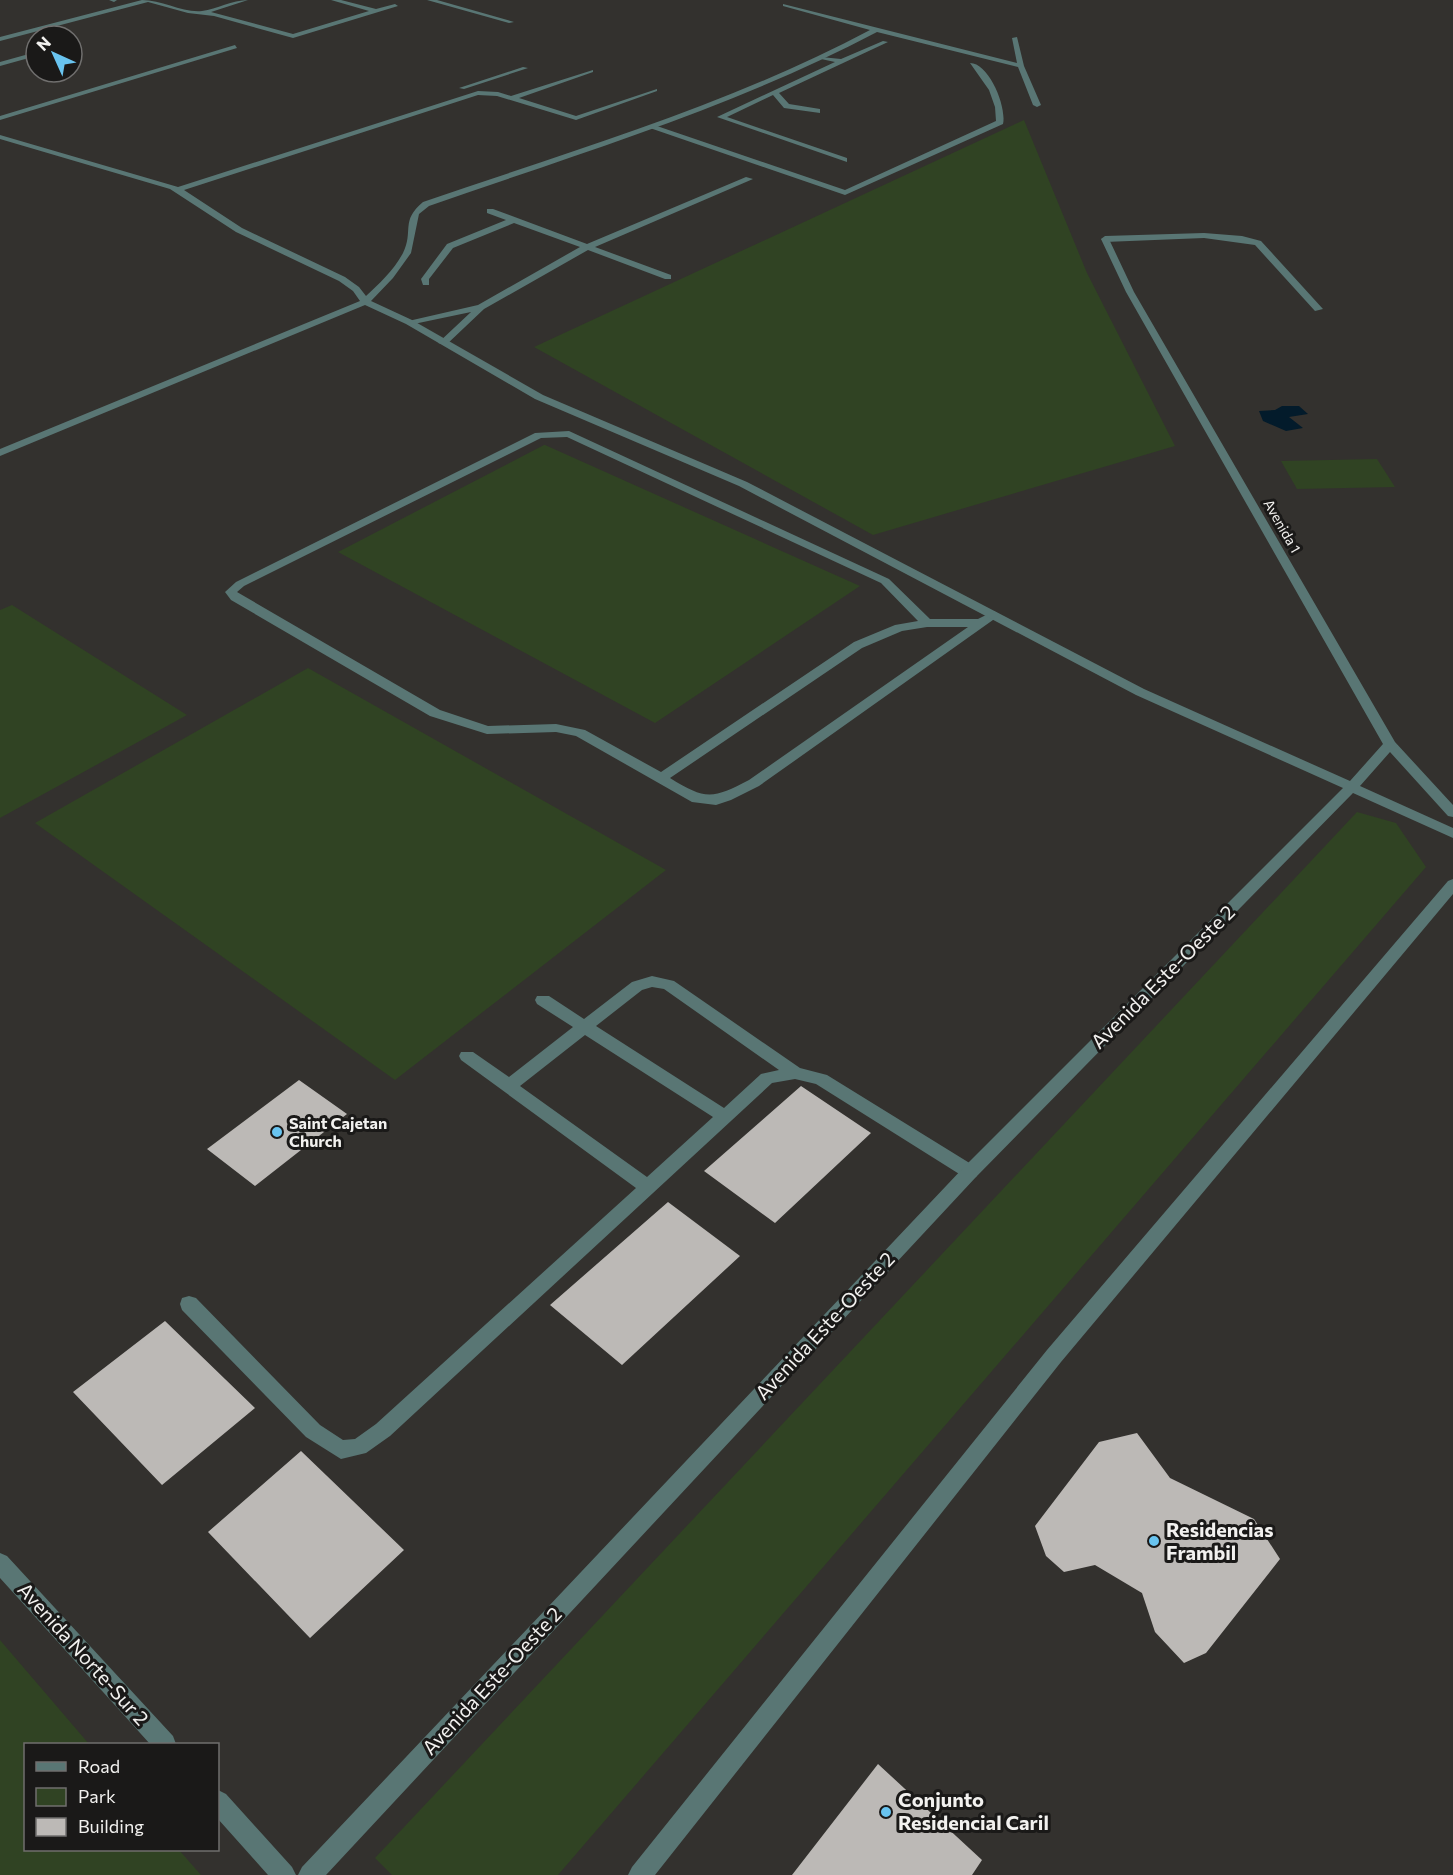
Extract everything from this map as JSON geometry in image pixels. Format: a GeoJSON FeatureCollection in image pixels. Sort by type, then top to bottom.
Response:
{"type":"FeatureCollection","features":[{"type":"Feature","properties":{"kind":"street"},"geometry":{"type":"LineString","coordinates":[[0,39],[148,0],[214,14],[292,36]]}},
{"type":"Feature","properties":{"kind":"street"},"geometry":{"type":"LineString","coordinates":[[201,13],[245,0]]}},
{"type":"Feature","properties":{"kind":"street"},"geometry":{"type":"LineString","coordinates":[[334,0],[376,11]]}},
{"type":"Feature","properties":{"kind":"street"},"geometry":{"type":"LineString","coordinates":[[430,0],[512,22]]}},
{"type":"Feature","properties":{"kind":"street"},"geometry":{"type":"LineString","coordinates":[[785,5],[1021,66]]}},
{"type":"Feature","properties":{"kind":"street"},"geometry":{"type":"LineString","coordinates":[[276,40],[396,6]]}},
{"type":"Feature","properties":{"kind":"street"},"geometry":{"type":"LineString","coordinates":[[0,453],[364,302],[381,287],[404,256],[410,245],[415,213],[426,204],[651,128],[823,58],[876,30]]}},
{"type":"Feature","properties":{"kind":"street"},"geometry":{"type":"LineString","coordinates":[[1015,38],[1021,66],[1037,105]]}},
{"type":"Feature","properties":{"kind":"street"},"geometry":{"type":"LineString","coordinates":[[844,160],[721,117],[885,42]]}},
{"type":"Feature","properties":{"kind":"street"},"geometry":{"type":"LineString","coordinates":[[0,118],[234,47]]}},
{"type":"Feature","properties":{"kind":"street"},"geometry":{"type":"LineString","coordinates":[[0,64],[24,57]]}},
{"type":"Feature","properties":{"kind":"street"},"geometry":{"type":"LineString","coordinates":[[823,58],[842,61]]}},
{"type":"Feature","properties":{"kind":"street"},"geometry":{"type":"LineString","coordinates":[[651,128],[845,192],[1000,122],[1001,117],[992,90],[983,73],[972,64]]}},
{"type":"Feature","properties":{"kind":"street"},"geometry":{"type":"LineString","coordinates":[[165,185],[525,68]]}},
{"type":"Feature","properties":{"kind":"street"},"geometry":{"type":"LineString","coordinates":[[512,98],[591,71]]}},
{"type":"Feature","properties":{"kind":"street"},"geometry":{"type":"LineString","coordinates":[[560,124],[655,90]]}},
{"type":"Feature","properties":{"kind":"street"},"geometry":{"type":"LineString","coordinates":[[177,190],[478,93],[512,98],[576,118]]}},
{"type":"Feature","properties":{"kind":"street"},"geometry":{"type":"LineString","coordinates":[[776,93],[787,106],[817,111]]}},
{"type":"Feature","properties":{"kind":"street"},"geometry":{"type":"LineString","coordinates":[[0,137],[177,190],[239,230],[342,279],[356,289],[364,302],[409,322],[530,392],[734,480],[1140,692],[1453,833]]}},
{"type":"Feature","properties":{"kind":"street"},"geometry":{"type":"LineString","coordinates":[[443,343],[481,307],[587,248],[749,179]]}},
{"type":"Feature","properties":{"kind":"street"},"geometry":{"type":"LineString","coordinates":[[490,211],[668,277]]}},
{"type":"Feature","properties":{"kind":"street"},"geometry":{"type":"LineString","coordinates":[[426,283],[425,279],[450,246],[513,220]]}},
{"type":"Feature","properties":{"kind":"street","name":"Avenida 1"},"geometry":{"type":"LineString","coordinates":[[1318,309],[1258,243],[1249,240],[1226,236],[1105,239],[1130,292],[1390,744],[1453,813]]}},
{"type":"Feature","properties":{"kind":"street"},"geometry":{"type":"LineString","coordinates":[[409,322],[481,307]]}},
{"type":"Feature","properties":{"kind":"street"},"geometry":{"type":"LineString","coordinates":[[927,623],[885,581],[569,434],[556,433],[539,435],[240,584],[231,592],[435,713],[487,730],[556,728],[580,733],[692,798],[711,803],[731,796],[754,783],[994,615]]}},
{"type":"Feature","properties":{"kind":"street"},"geometry":{"type":"LineString","coordinates":[[661,778],[858,645],[899,628],[927,623],[981,623]]}},
{"type":"Feature","properties":{"kind":"street","name":"Avenida Este-Oeste 2"},"geometry":{"type":"LineString","coordinates":[[310,1875],[970,1172],[1351,788],[1390,744]]}},
{"type":"Feature","properties":{"kind":"street"},"geometry":{"type":"LineString","coordinates":[[640,1875],[1053,1356],[1453,884]]}},
{"type":"Feature","properties":{"kind":"street"},"geometry":{"type":"LineString","coordinates":[[509,1086],[637,986],[652,981],[669,985],[795,1073],[821,1079],[970,1172]]}},
{"type":"Feature","properties":{"kind":"street"},"geometry":{"type":"LineString","coordinates":[[543,1000],[724,1116]]}},
{"type":"Feature","properties":{"kind":"street"},"geometry":{"type":"LineString","coordinates":[[467,1056],[648,1187]]}},
{"type":"Feature","properties":{"kind":"street"},"geometry":{"type":"LineString","coordinates":[[189,1304],[313,1431],[341,1450],[359,1447],[383,1430],[767,1078],[795,1073]]}},
{"type":"Feature","properties":{"kind":"street","name":"Avenida Norte-Sur 2"},"geometry":{"type":"LineString","coordinates":[[0,1563],[164,1743]]}},
{"type":"Feature","properties":{"kind":"street"},"geometry":{"type":"LineString","coordinates":[[219,1803],[284,1875]]}},
{"type":"Feature","properties":{"kind":"green space"},"geometry":{"type":"Polygon","coordinates":[[[1024,120],[1087,273],[1175,446],[873,535],[534,347],[1024,120]]]}},
{"type":"Feature","properties":{"kind":"green space"},"geometry":{"type":"Polygon","coordinates":[[[544,445],[860,586],[655,723],[338,552],[544,445]]]}},
{"type":"Feature","properties":{"kind":"green space"},"geometry":{"type":"Polygon","coordinates":[[[1377,459],[1395,487],[1297,489],[1281,461],[1377,459]]]}},
{"type":"Feature","properties":{"kind":"green space"},"geometry":{"type":"Polygon","coordinates":[[[12,605],[187,715],[0,818],[0,610],[12,605]]]}},
{"type":"Feature","properties":{"kind":"green space"},"geometry":{"type":"Polygon","coordinates":[[[308,668],[666,870],[395,1080],[35,823],[308,668]]]}},
{"type":"Feature","properties":{"kind":"green space"},"geometry":{"type":"Polygon","coordinates":[[[1357,812],[1396,823],[1426,867],[558,1875],[392,1875],[375,1858],[1357,812]]]}},
{"type":"Feature","properties":{"kind":"green space"},"geometry":{"type":"Polygon","coordinates":[[[0,1640],[88,1743],[24,1743],[24,1851],[180,1851],[201,1875],[0,1875],[0,1640]]]}},
{"type":"Feature","properties":{"kind":"water"},"geometry":{"type":"Polygon","coordinates":[[[1282,406],[1299,406],[1308,414],[1289,417],[1303,428],[1286,431],[1263,421],[1259,411],[1275,410],[1282,406]]]}},
{"type":"Feature","properties":{"kind":"building","name":"Saint Cajetan Church"},"geometry":{"type":"Polygon","coordinates":[[[299,1080],[347,1114],[255,1186],[207,1149],[299,1080]]]}},
{"type":"Feature","properties":{"kind":"building"},"geometry":{"type":"Polygon","coordinates":[[[801,1086],[871,1133],[775,1223],[704,1171],[801,1086]]]}},
{"type":"Feature","properties":{"kind":"building"},"geometry":{"type":"Polygon","coordinates":[[[668,1202],[740,1256],[622,1365],[550,1305],[668,1202]]]}},
{"type":"Feature","properties":{"kind":"building"},"geometry":{"type":"Polygon","coordinates":[[[165,1321],[255,1408],[162,1485],[73,1392],[165,1321]]]}},
{"type":"Feature","properties":{"kind":"building","name":"Residencias Frambil"},"geometry":{"type":"Polygon","coordinates":[[[1137,1433],[1170,1478],[1254,1519],[1280,1559],[1206,1653],[1184,1663],[1155,1632],[1142,1593],[1095,1565],[1064,1572],[1046,1556],[1035,1526],[1099,1442],[1137,1433]]]}},
{"type":"Feature","properties":{"kind":"building"},"geometry":{"type":"Polygon","coordinates":[[[301,1451],[404,1550],[310,1638],[208,1532],[301,1451]]]}},
{"type":"Feature","properties":{"kind":"building","name":"Conjunto Residencial Caril"},"geometry":{"type":"Polygon","coordinates":[[[878,1764],[982,1860],[972,1875],[792,1875],[878,1764]]]}},
{"type":"Feature","properties":{"kind":"place","name":"Saint Cajetan Church"},"geometry":{"type":"Point","coordinates":[277,1132]}},
{"type":"Feature","properties":{"kind":"place","name":"Residencias Frambil"},"geometry":{"type":"Point","coordinates":[1154,1541]}},
{"type":"Feature","properties":{"kind":"place","name":"Conjunto Residencial Caril"},"geometry":{"type":"Point","coordinates":[886,1812]}}]}
